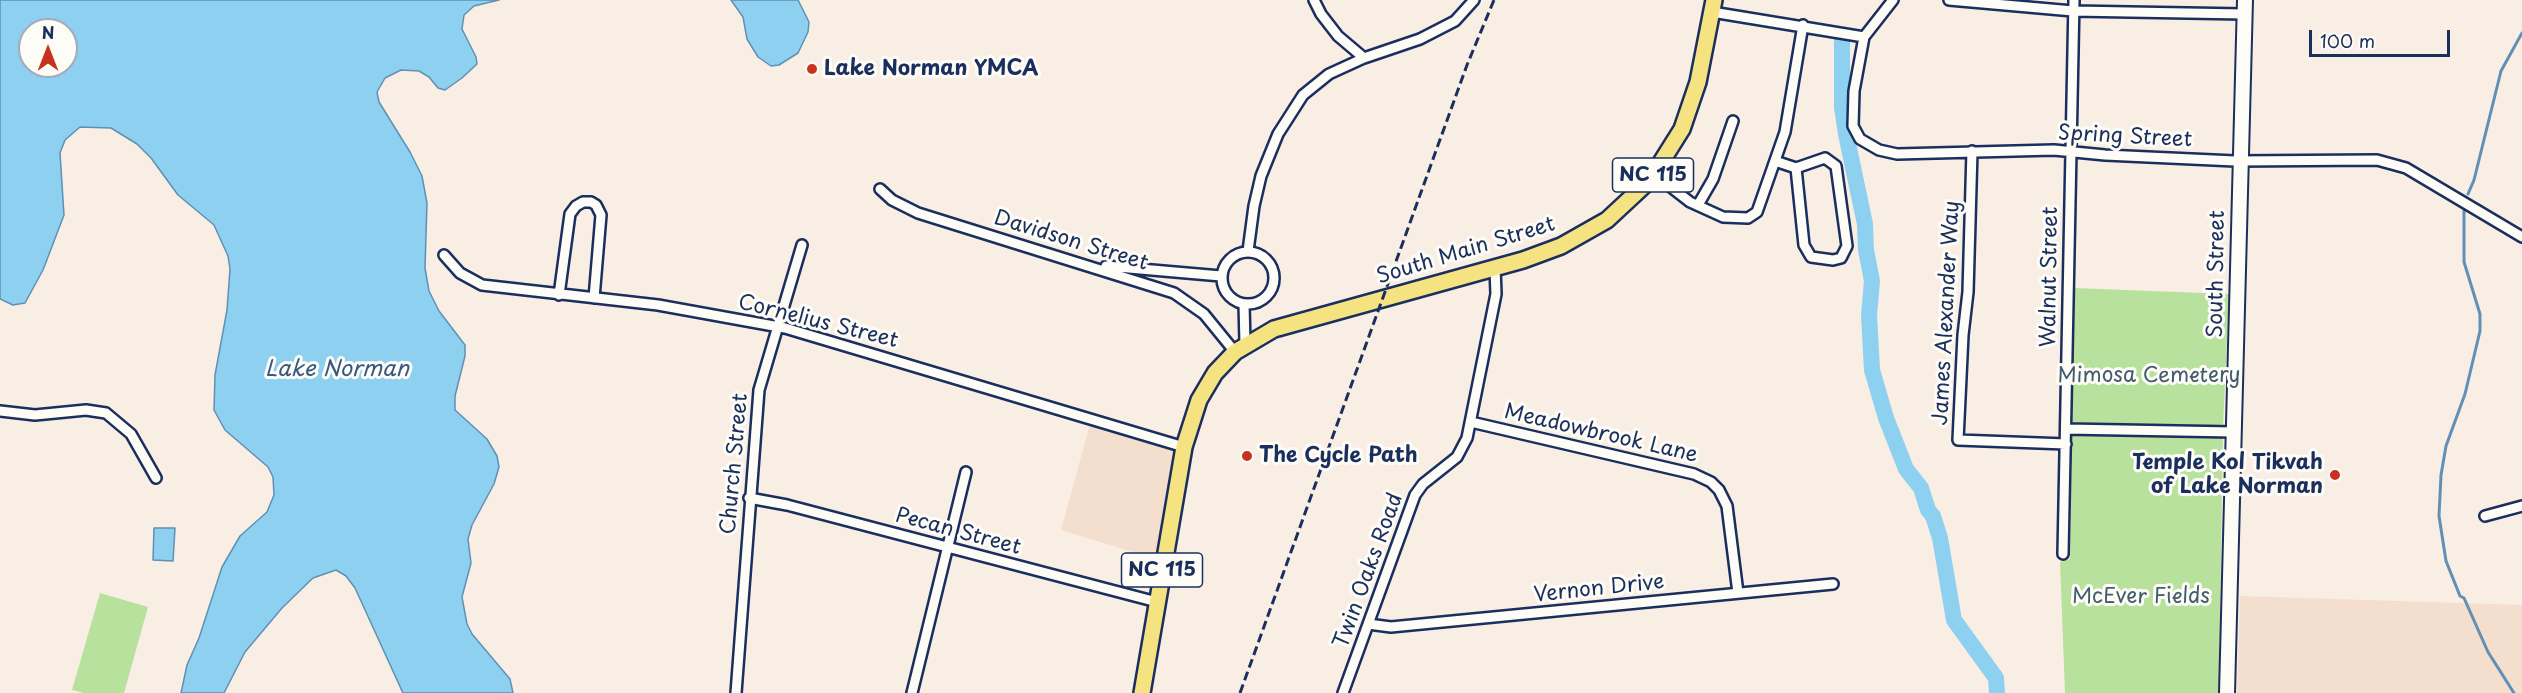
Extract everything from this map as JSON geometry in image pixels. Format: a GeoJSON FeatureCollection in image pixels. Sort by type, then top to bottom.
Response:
{"type":"FeatureCollection","features":[{"type":"Feature","properties":{"kind":"main road","name":"South Main Street"},"geometry":{"type":"LineString","coordinates":[[1240,348],[1274,329],[1549,251],[1585,234],[1617,212],[1654,174],[1675,142],[1689,112],[1713,6]]}},
{"type":"Feature","properties":{"kind":"main road","name":"NC 115"},"geometry":{"type":"LineString","coordinates":[[1142,693],[1184,447],[1199,400],[1215,374],[1240,348]]}},
{"type":"Feature","properties":{"kind":"street"},"geometry":{"type":"LineString","coordinates":[[1314,0],[1321,14],[1338,36],[1364,58]]}},
{"type":"Feature","properties":{"kind":"street"},"geometry":{"type":"LineString","coordinates":[[1248,251],[1254,206],[1262,176],[1278,134],[1303,96],[1329,74],[1364,58],[1420,39],[1455,21],[1474,0]]}},
{"type":"Feature","properties":{"kind":"street","name":"Spring Street"},"geometry":{"type":"LineString","coordinates":[[1893,0],[1864,37],[1853,109],[1853,126],[1860,139],[1879,150],[1897,154],[1972,151],[2069,152],[2241,160],[2367,159],[2406,168],[2522,237]]}},
{"type":"Feature","properties":{"kind":"street"},"geometry":{"type":"LineString","coordinates":[[1949,0],[2073,11],[2244,7]]}},
{"type":"Feature","properties":{"kind":"street","name":"Walnut Street"},"geometry":{"type":"LineString","coordinates":[[2063,554],[2069,152],[2074,0]]}},
{"type":"Feature","properties":{"kind":"street"},"geometry":{"type":"LineString","coordinates":[[1713,6],[1864,37]]}},
{"type":"Feature","properties":{"kind":"street","name":"South Street"},"geometry":{"type":"LineString","coordinates":[[2227,693],[2244,7]]}},
{"type":"Feature","properties":{"kind":"street"},"geometry":{"type":"LineString","coordinates":[[1654,174],[1670,188],[1723,217],[1748,218],[1757,212],[1785,132],[1803,26]]}},
{"type":"Feature","properties":{"kind":"street"},"geometry":{"type":"LineString","coordinates":[[1698,205],[1713,179],[1733,121]]}},
{"type":"Feature","properties":{"kind":"street","name":"James Alexander Way"},"geometry":{"type":"LineString","coordinates":[[1972,151],[1968,292],[1963,335],[1958,440],[2066,444]]}},
{"type":"Feature","properties":{"kind":"street"},"geometry":{"type":"LineString","coordinates":[[1775,162],[1796,168],[1826,158],[1836,166],[1847,246],[1841,258],[1833,260],[1811,257],[1804,245],[1796,168]]}},
{"type":"Feature","properties":{"kind":"street","name":"Davidson Street"},"geometry":{"type":"LineString","coordinates":[[880,189],[892,200],[918,213],[1149,284],[1188,301],[1240,348]]}},
{"type":"Feature","properties":{"kind":"street"},"geometry":{"type":"LineString","coordinates":[[559,295],[570,214],[576,206],[583,202],[591,202],[596,205],[601,215],[594,298]]}},
{"type":"Feature","properties":{"kind":"street","name":"Church Street"},"geometry":{"type":"LineString","coordinates":[[736,693],[759,390],[802,245]]}},
{"type":"Feature","properties":{"kind":"street"},"geometry":{"type":"LineString","coordinates":[[1248,251],[1268,260],[1273,269],[1274,280],[1271,290],[1264,298],[1255,303],[1244,304],[1237,302],[1225,291],[1221,276],[1230,258],[1248,251]]}},
{"type":"Feature","properties":{"kind":"street","name":"Cornelius Street"},"geometry":{"type":"LineString","coordinates":[[444,255],[460,273],[482,285],[658,305],[777,327],[846,345],[1184,447]]}},
{"type":"Feature","properties":{"kind":"street"},"geometry":{"type":"LineString","coordinates":[[1086,264],[1221,276]]}},
{"type":"Feature","properties":{"kind":"street","name":"Twin Oaks Road"},"geometry":{"type":"LineString","coordinates":[[1343,693],[1415,495],[1423,484],[1461,452],[1472,422],[1496,294],[1495,268]]}},
{"type":"Feature","properties":{"kind":"street"},"geometry":{"type":"LineString","coordinates":[[1240,348],[1244,304]]}},
{"type":"Feature","properties":{"kind":"street"},"geometry":{"type":"LineString","coordinates":[[0,413],[35,415],[86,410],[106,413],[131,434],[156,478]]}},
{"type":"Feature","properties":{"kind":"street","name":"Meadowbrook Lane"},"geometry":{"type":"LineString","coordinates":[[1472,422],[1694,474],[1711,482],[1719,490],[1727,506],[1738,593]]}},
{"type":"Feature","properties":{"kind":"street"},"geometry":{"type":"LineString","coordinates":[[2066,429],[2234,432]]}},
{"type":"Feature","properties":{"kind":"street"},"geometry":{"type":"LineString","coordinates":[[912,693],[966,472]]}},
{"type":"Feature","properties":{"kind":"street","name":"Pecan Street"},"geometry":{"type":"LineString","coordinates":[[749,498],[787,505],[1157,602]]}},
{"type":"Feature","properties":{"kind":"street"},"geometry":{"type":"LineString","coordinates":[[2485,516],[2522,506]]}},
{"type":"Feature","properties":{"kind":"street","name":"Vernon Drive"},"geometry":{"type":"LineString","coordinates":[[1368,624],[1391,627],[1833,584]]}},
{"type":"Feature","properties":{"kind":"shaded area"},"geometry":{"type":"Polygon","coordinates":[[[1090,424],[1177,452],[1159,560],[1061,530],[1090,424]]]}},
{"type":"Feature","properties":{"kind":"shaded area"},"geometry":{"type":"Polygon","coordinates":[[[2240,596],[2522,605],[2522,693],[2237,693],[2240,596]]]}},
{"type":"Feature","properties":{"kind":"green space"},"geometry":{"type":"Polygon","coordinates":[[[2074,288],[2229,294],[2223,428],[2219,693],[2065,693],[2060,562],[2070,559],[2074,288]]]}},
{"type":"Feature","properties":{"kind":"green space"},"geometry":{"type":"Polygon","coordinates":[[[100,593],[148,607],[124,693],[84,693],[72,690],[100,593]]]}},
{"type":"Feature","properties":{"kind":"water","name":"Lake Norman"},"geometry":{"type":"Polygon","coordinates":[[[0,0],[499,0],[474,6],[464,15],[462,29],[476,57],[477,64],[462,78],[445,90],[438,88],[429,77],[419,71],[401,70],[385,78],[377,92],[379,102],[422,176],[427,203],[425,268],[429,291],[439,311],[465,345],[465,356],[455,396],[455,410],[487,439],[497,456],[499,467],[494,484],[472,525],[468,539],[471,563],[462,597],[467,624],[472,634],[510,679],[513,693],[403,693],[355,588],[346,576],[336,570],[313,578],[282,608],[245,652],[224,693],[181,693],[187,665],[199,638],[222,567],[240,536],[267,512],[274,495],[273,477],[268,467],[225,430],[214,410],[215,375],[227,310],[230,269],[228,256],[214,225],[178,195],[151,158],[137,144],[111,128],[80,127],[65,140],[60,153],[64,215],[43,270],[25,303],[13,305],[0,299],[0,0]]]}},
{"type":"Feature","properties":{"kind":"water"},"geometry":{"type":"Polygon","coordinates":[[[731,0],[798,0],[809,22],[808,32],[798,53],[779,65],[771,66],[758,57],[747,39],[743,17],[731,0]]]}},
{"type":"Feature","properties":{"kind":"water"},"geometry":{"type":"Polygon","coordinates":[[[154,528],[175,528],[173,561],[153,560],[154,528]]]}},
{"type":"Feature","properties":{"kind":"waterway"},"geometry":{"type":"LineString","coordinates":[[2468,194],[2474,180],[2501,71],[2522,33]]}},
{"type":"Feature","properties":{"kind":"waterway"},"geometry":{"type":"LineString","coordinates":[[1842,38],[1842,107],[1865,224],[1866,250],[1872,281],[1869,315],[1872,370],[1886,418],[1906,469],[1921,488],[1928,510],[1933,516],[1940,538],[1954,620],[1996,678],[1997,693]]}},
{"type":"Feature","properties":{"kind":"waterway"},"geometry":{"type":"LineString","coordinates":[[2464,211],[2464,262],[2480,314],[2480,331],[2465,394],[2446,446],[2441,475],[2439,516],[2446,561],[2460,596],[2464,598],[2488,652],[2514,693]]}},
{"type":"Feature","properties":{"kind":"railway"},"geometry":{"type":"LineString","coordinates":[[1240,693],[1467,65],[1494,0]]}},
{"type":"Feature","properties":{"kind":"place","name":"Lake Norman YMCA"},"geometry":{"type":"Point","coordinates":[812,69]}},
{"type":"Feature","properties":{"kind":"place","name":"The Cycle Path"},"geometry":{"type":"Point","coordinates":[1247,456]}},
{"type":"Feature","properties":{"kind":"place","name":"Temple Kol Tikvah of Lake Norman"},"geometry":{"type":"Point","coordinates":[2335,475]}},
{"type":"Feature","properties":{"kind":"park label","name":"Mimosa Cemetery"},"geometry":{"type":"Point","coordinates":[2149,376]}},
{"type":"Feature","properties":{"kind":"park label","name":"McEver Fields"},"geometry":{"type":"Point","coordinates":[2141,597]}}]}
